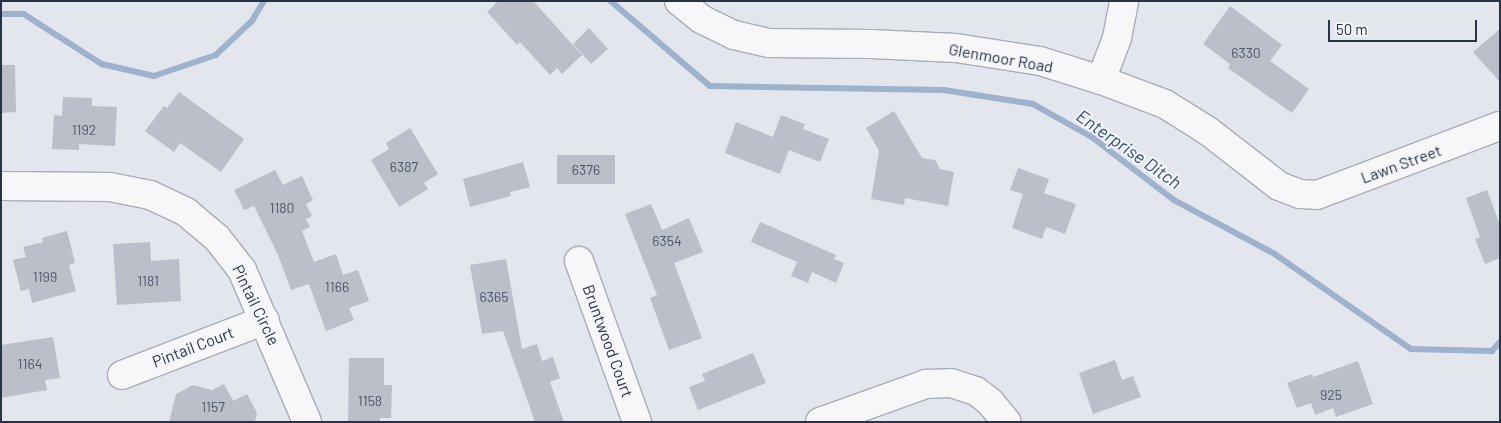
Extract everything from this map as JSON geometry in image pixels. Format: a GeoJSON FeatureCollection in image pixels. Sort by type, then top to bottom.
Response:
{"type":"FeatureCollection","features":[{"type":"Feature","properties":{"kind":"street","name":"Glenmoor Road"},"geometry":{"type":"LineString","coordinates":[[679,1],[701,19],[734,35],[769,43],[871,44],[956,48],[1040,62],[1101,80],[1165,104],[1208,131],[1279,186],[1300,194]]}},
{"type":"Feature","properties":{"kind":"street"},"geometry":{"type":"LineString","coordinates":[[1101,80],[1117,38],[1124,1]]}},
{"type":"Feature","properties":{"kind":"street","name":"Lawn Street"},"geometry":{"type":"LineString","coordinates":[[1300,194],[1317,195],[1500,126]]}},
{"type":"Feature","properties":{"kind":"street","name":"Pintail Circle"},"geometry":{"type":"LineString","coordinates":[[1,186],[110,187],[150,195],[186,212],[217,238],[242,270],[307,422]]}},
{"type":"Feature","properties":{"kind":"street","name":"Bruntwood Court"},"geometry":{"type":"LineString","coordinates":[[579,261],[637,422]]}},
{"type":"Feature","properties":{"kind":"street","name":"Pintail Court"},"geometry":{"type":"LineString","coordinates":[[122,375],[265,320]]}},
{"type":"Feature","properties":{"kind":"street"},"geometry":{"type":"LineString","coordinates":[[820,422],[926,384],[952,383],[976,391],[990,402],[1007,422]]}},
{"type":"Feature","properties":{"kind":"building"},"geometry":{"type":"Polygon","coordinates":[[[498,1],[533,1],[582,55],[562,74],[557,68],[550,75],[520,42],[517,45],[487,12],[498,1]]]}},
{"type":"Feature","properties":{"kind":"building"},"geometry":{"type":"Polygon","coordinates":[[[1230,6],[1282,45],[1270,61],[1309,89],[1292,113],[1228,68],[1230,64],[1203,44],[1230,6]]]}},
{"type":"Feature","properties":{"kind":"building"},"geometry":{"type":"Polygon","coordinates":[[[589,28],[608,49],[591,64],[573,44],[589,28]]]}},
{"type":"Feature","properties":{"kind":"building"},"geometry":{"type":"Polygon","coordinates":[[[1500,29],[1500,82],[1473,52],[1500,29]]]}},
{"type":"Feature","properties":{"kind":"building"},"geometry":{"type":"Polygon","coordinates":[[[1,65],[15,65],[16,112],[1,113],[1,65]]]}},
{"type":"Feature","properties":{"kind":"building"},"geometry":{"type":"Polygon","coordinates":[[[179,92],[244,139],[221,172],[180,143],[174,152],[145,131],[164,106],[167,108],[179,92]]]}},
{"type":"Feature","properties":{"kind":"building"},"geometry":{"type":"Polygon","coordinates":[[[63,97],[92,98],[92,106],[117,107],[115,146],[79,144],[79,150],[52,149],[54,115],[62,116],[63,97]]]}},
{"type":"Feature","properties":{"kind":"building"},"geometry":{"type":"Polygon","coordinates":[[[894,111],[922,158],[935,160],[940,169],[954,172],[948,206],[905,198],[904,205],[871,199],[879,151],[866,128],[894,111]]]}},
{"type":"Feature","properties":{"kind":"building"},"geometry":{"type":"Polygon","coordinates":[[[781,115],[805,124],[803,129],[829,139],[820,162],[789,150],[780,174],[725,153],[736,122],[773,137],[781,115]]]}},
{"type":"Feature","properties":{"kind":"building"},"geometry":{"type":"Polygon","coordinates":[[[410,128],[438,174],[424,183],[428,189],[399,207],[371,160],[389,149],[386,143],[410,128]]]}},
{"type":"Feature","properties":{"kind":"building"},"geometry":{"type":"Polygon","coordinates":[[[557,155],[615,155],[615,184],[557,184],[557,155]]]}},
{"type":"Feature","properties":{"kind":"building"},"geometry":{"type":"Polygon","coordinates":[[[523,162],[530,187],[510,192],[511,196],[470,207],[463,179],[523,162]]]}},
{"type":"Feature","properties":{"kind":"building"},"geometry":{"type":"Polygon","coordinates":[[[1018,168],[1049,179],[1044,193],[1076,204],[1065,234],[1046,227],[1042,239],[1012,228],[1023,194],[1010,190],[1018,168]]]}},
{"type":"Feature","properties":{"kind":"building"},"geometry":{"type":"Polygon","coordinates":[[[275,170],[283,185],[302,176],[313,200],[306,204],[312,216],[306,219],[310,227],[302,231],[314,262],[336,254],[343,275],[358,270],[369,301],[349,308],[354,320],[326,331],[309,284],[291,290],[278,255],[254,206],[244,210],[234,190],[275,170]]]}},
{"type":"Feature","properties":{"kind":"building"},"geometry":{"type":"Polygon","coordinates":[[[1487,190],[1500,225],[1500,258],[1485,264],[1475,239],[1480,237],[1466,198],[1487,190]]]}},
{"type":"Feature","properties":{"kind":"building"},"geometry":{"type":"Polygon","coordinates":[[[651,204],[662,230],[689,218],[703,252],[674,263],[702,338],[669,350],[650,298],[657,295],[625,214],[651,204]]]}},
{"type":"Feature","properties":{"kind":"building"},"geometry":{"type":"Polygon","coordinates":[[[760,222],[836,255],[834,259],[844,263],[836,283],[812,272],[808,283],[791,276],[797,262],[751,242],[760,222]]]}},
{"type":"Feature","properties":{"kind":"building"},"geometry":{"type":"Polygon","coordinates":[[[67,231],[75,263],[69,265],[76,291],[32,303],[29,289],[21,291],[13,260],[26,257],[23,247],[43,242],[42,238],[67,231]]]}},
{"type":"Feature","properties":{"kind":"building"},"geometry":{"type":"Polygon","coordinates":[[[150,242],[151,261],[179,259],[181,301],[117,305],[113,244],[150,242]]]}},
{"type":"Feature","properties":{"kind":"building"},"geometry":{"type":"Polygon","coordinates":[[[506,259],[522,349],[537,344],[542,361],[553,357],[560,378],[550,382],[564,422],[535,422],[503,331],[482,334],[470,265],[506,259]]]}},
{"type":"Feature","properties":{"kind":"building"},"geometry":{"type":"Polygon","coordinates":[[[53,337],[60,378],[45,380],[47,390],[1,398],[1,345],[53,337]]]}},
{"type":"Feature","properties":{"kind":"building"},"geometry":{"type":"Polygon","coordinates":[[[753,353],[766,383],[698,410],[689,387],[705,381],[702,374],[753,353]]]}},
{"type":"Feature","properties":{"kind":"building"},"geometry":{"type":"Polygon","coordinates":[[[349,358],[384,358],[384,385],[392,385],[391,418],[380,418],[380,422],[348,422],[349,358]]]}},
{"type":"Feature","properties":{"kind":"building"},"geometry":{"type":"Polygon","coordinates":[[[1115,360],[1122,380],[1133,376],[1141,397],[1093,414],[1079,373],[1115,360]]]}},
{"type":"Feature","properties":{"kind":"building"},"geometry":{"type":"Polygon","coordinates":[[[1358,361],[1373,404],[1336,417],[1333,408],[1315,415],[1311,403],[1297,408],[1287,383],[1312,374],[1313,377],[1358,361]]]}},
{"type":"Feature","properties":{"kind":"building"},"geometry":{"type":"Polygon","coordinates":[[[224,384],[233,401],[247,394],[257,413],[255,422],[169,422],[176,394],[193,385],[212,390],[224,384]]]}},
{"type":"Feature","properties":{"kind":"waterway","name":"Enterprise Ditch"},"geometry":{"type":"LineString","coordinates":[[1,14],[24,14],[102,64],[154,76],[216,55],[252,21],[264,1]]}},
{"type":"Feature","properties":{"kind":"waterway","name":"Enterprise Ditch"},"geometry":{"type":"LineString","coordinates":[[611,1],[710,86],[944,90],[1033,104],[1092,137],[1174,200],[1275,254],[1411,349],[1492,351],[1500,342]]}}]}
